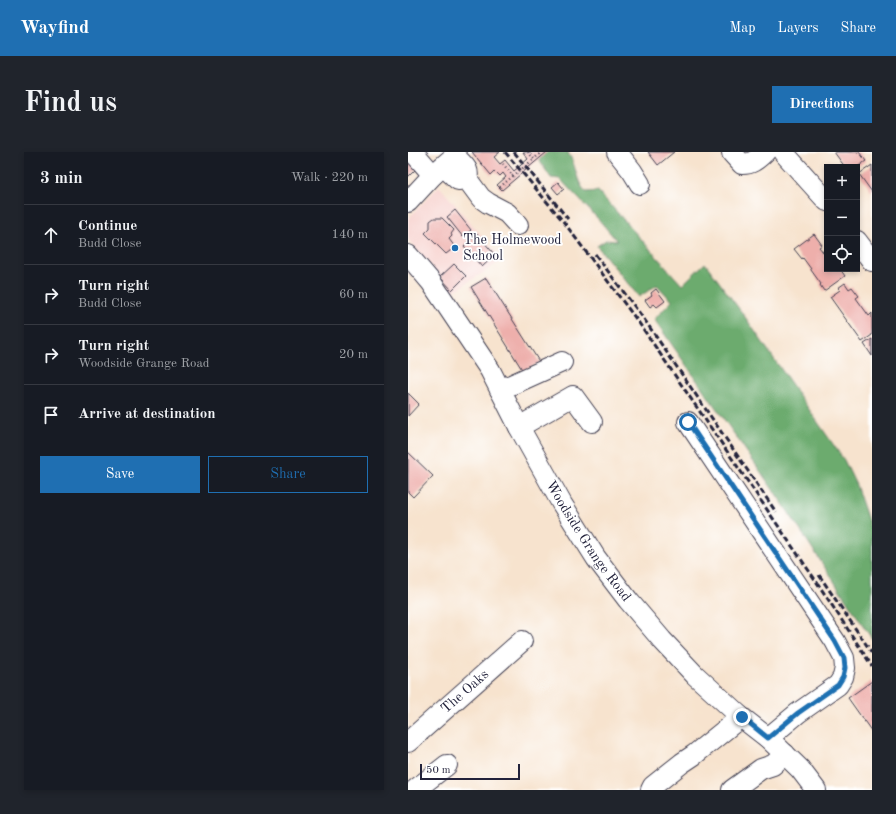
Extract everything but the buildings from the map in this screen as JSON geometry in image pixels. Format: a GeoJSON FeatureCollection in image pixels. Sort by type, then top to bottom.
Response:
{"type":"FeatureCollection","features":[{"type":"Feature","properties":{"kind":"street"},"geometry":{"type":"LineString","coordinates":[[413,152],[438,170],[458,180],[467,179],[481,198],[494,195],[518,225]]}},
{"type":"Feature","properties":{"kind":"street"},"geometry":{"type":"LineString","coordinates":[[618,152],[640,184]]}},
{"type":"Feature","properties":{"kind":"street"},"geometry":{"type":"LineString","coordinates":[[732,153],[742,164],[749,164],[765,152]]}},
{"type":"Feature","properties":{"kind":"street"},"geometry":{"type":"LineString","coordinates":[[783,152],[826,200]]}},
{"type":"Feature","properties":{"kind":"street"},"geometry":{"type":"LineString","coordinates":[[408,202],[438,170]]}},
{"type":"Feature","properties":{"kind":"street"},"geometry":{"type":"LineString","coordinates":[[860,245],[872,261]]}},
{"type":"Feature","properties":{"kind":"street","name":"Woodside Grange Road"},"geometry":{"type":"LineString","coordinates":[[408,255],[431,282],[490,370],[519,427],[566,510],[596,558],[628,600],[662,640],[695,674],[785,754],[800,769],[816,790]]}},
{"type":"Feature","properties":{"kind":"street"},"geometry":{"type":"LineString","coordinates":[[500,390],[562,362]]}},
{"type":"Feature","properties":{"kind":"street"},"geometry":{"type":"LineString","coordinates":[[519,427],[573,396],[592,422]]}},
{"type":"Feature","properties":{"kind":"street"},"geometry":{"type":"LineString","coordinates":[[688,422],[835,641],[844,658],[844,673],[838,685],[798,713],[768,738]]}},
{"type":"Feature","properties":{"kind":"street","name":"The Oaks"},"geometry":{"type":"LineString","coordinates":[[408,742],[522,641]]}},
{"type":"Feature","properties":{"kind":"street"},"geometry":{"type":"LineString","coordinates":[[651,790],[653,786],[682,762],[694,755],[742,717]]}},
{"type":"Feature","properties":{"kind":"street"},"geometry":{"type":"LineString","coordinates":[[732,790],[761,769],[774,765],[785,754]]}},
{"type":"Feature","properties":{"kind":"street"},"geometry":{"type":"LineString","coordinates":[[415,790],[447,765]]}},
{"type":"Feature","properties":{"kind":"path"},"geometry":{"type":"LineString","coordinates":[[528,152],[534,159]]}},
{"type":"Feature","properties":{"kind":"path"},"geometry":{"type":"LineString","coordinates":[[494,195],[513,176],[542,152]]}},
{"type":"Feature","properties":{"kind":"path"},"geometry":{"type":"LineString","coordinates":[[503,164],[513,176]]}},
{"type":"Feature","properties":{"kind":"shaded area","name":"The Holmewood School"},"geometry":{"type":"Polygon","coordinates":[[[439,186],[501,258],[498,263],[453,292],[408,239],[408,219],[439,186]]]}},
{"type":"Feature","properties":{"kind":"green space"},"geometry":{"type":"Polygon","coordinates":[[[547,152],[569,152],[568,153],[582,188],[586,192],[598,191],[682,285],[705,263],[743,314],[844,460],[856,485],[872,532],[872,639],[783,504],[654,319],[672,301],[657,285],[639,297],[597,246],[606,240],[617,241],[560,179],[551,178],[539,160],[547,152]]]}},
{"type":"Feature","properties":{"kind":"railway"},"geometry":{"type":"LineString","coordinates":[[505,152],[563,221],[639,323],[816,581],[872,666]]}},
{"type":"Feature","properties":{"kind":"railway"},"geometry":{"type":"LineString","coordinates":[[514,152],[568,219]]}},
{"type":"Feature","properties":{"kind":"railway"},"geometry":{"type":"LineString","coordinates":[[595,254],[644,319],[776,512]]}},
{"type":"Feature","properties":{"kind":"railway"},"geometry":{"type":"LineString","coordinates":[[819,575],[872,653]]}},
{"type":"Feature","properties":{"kind":"place","name":"The Holmewood School"},"geometry":{"type":"Point","coordinates":[455,248]}},
{"type":"Feature","properties":{"kind":"route"},"geometry":{"type":"LineString","coordinates":[[688,422],[835,641],[844,658],[845,668],[843,677],[838,685],[798,713],[768,738],[742,717]]}}]}
